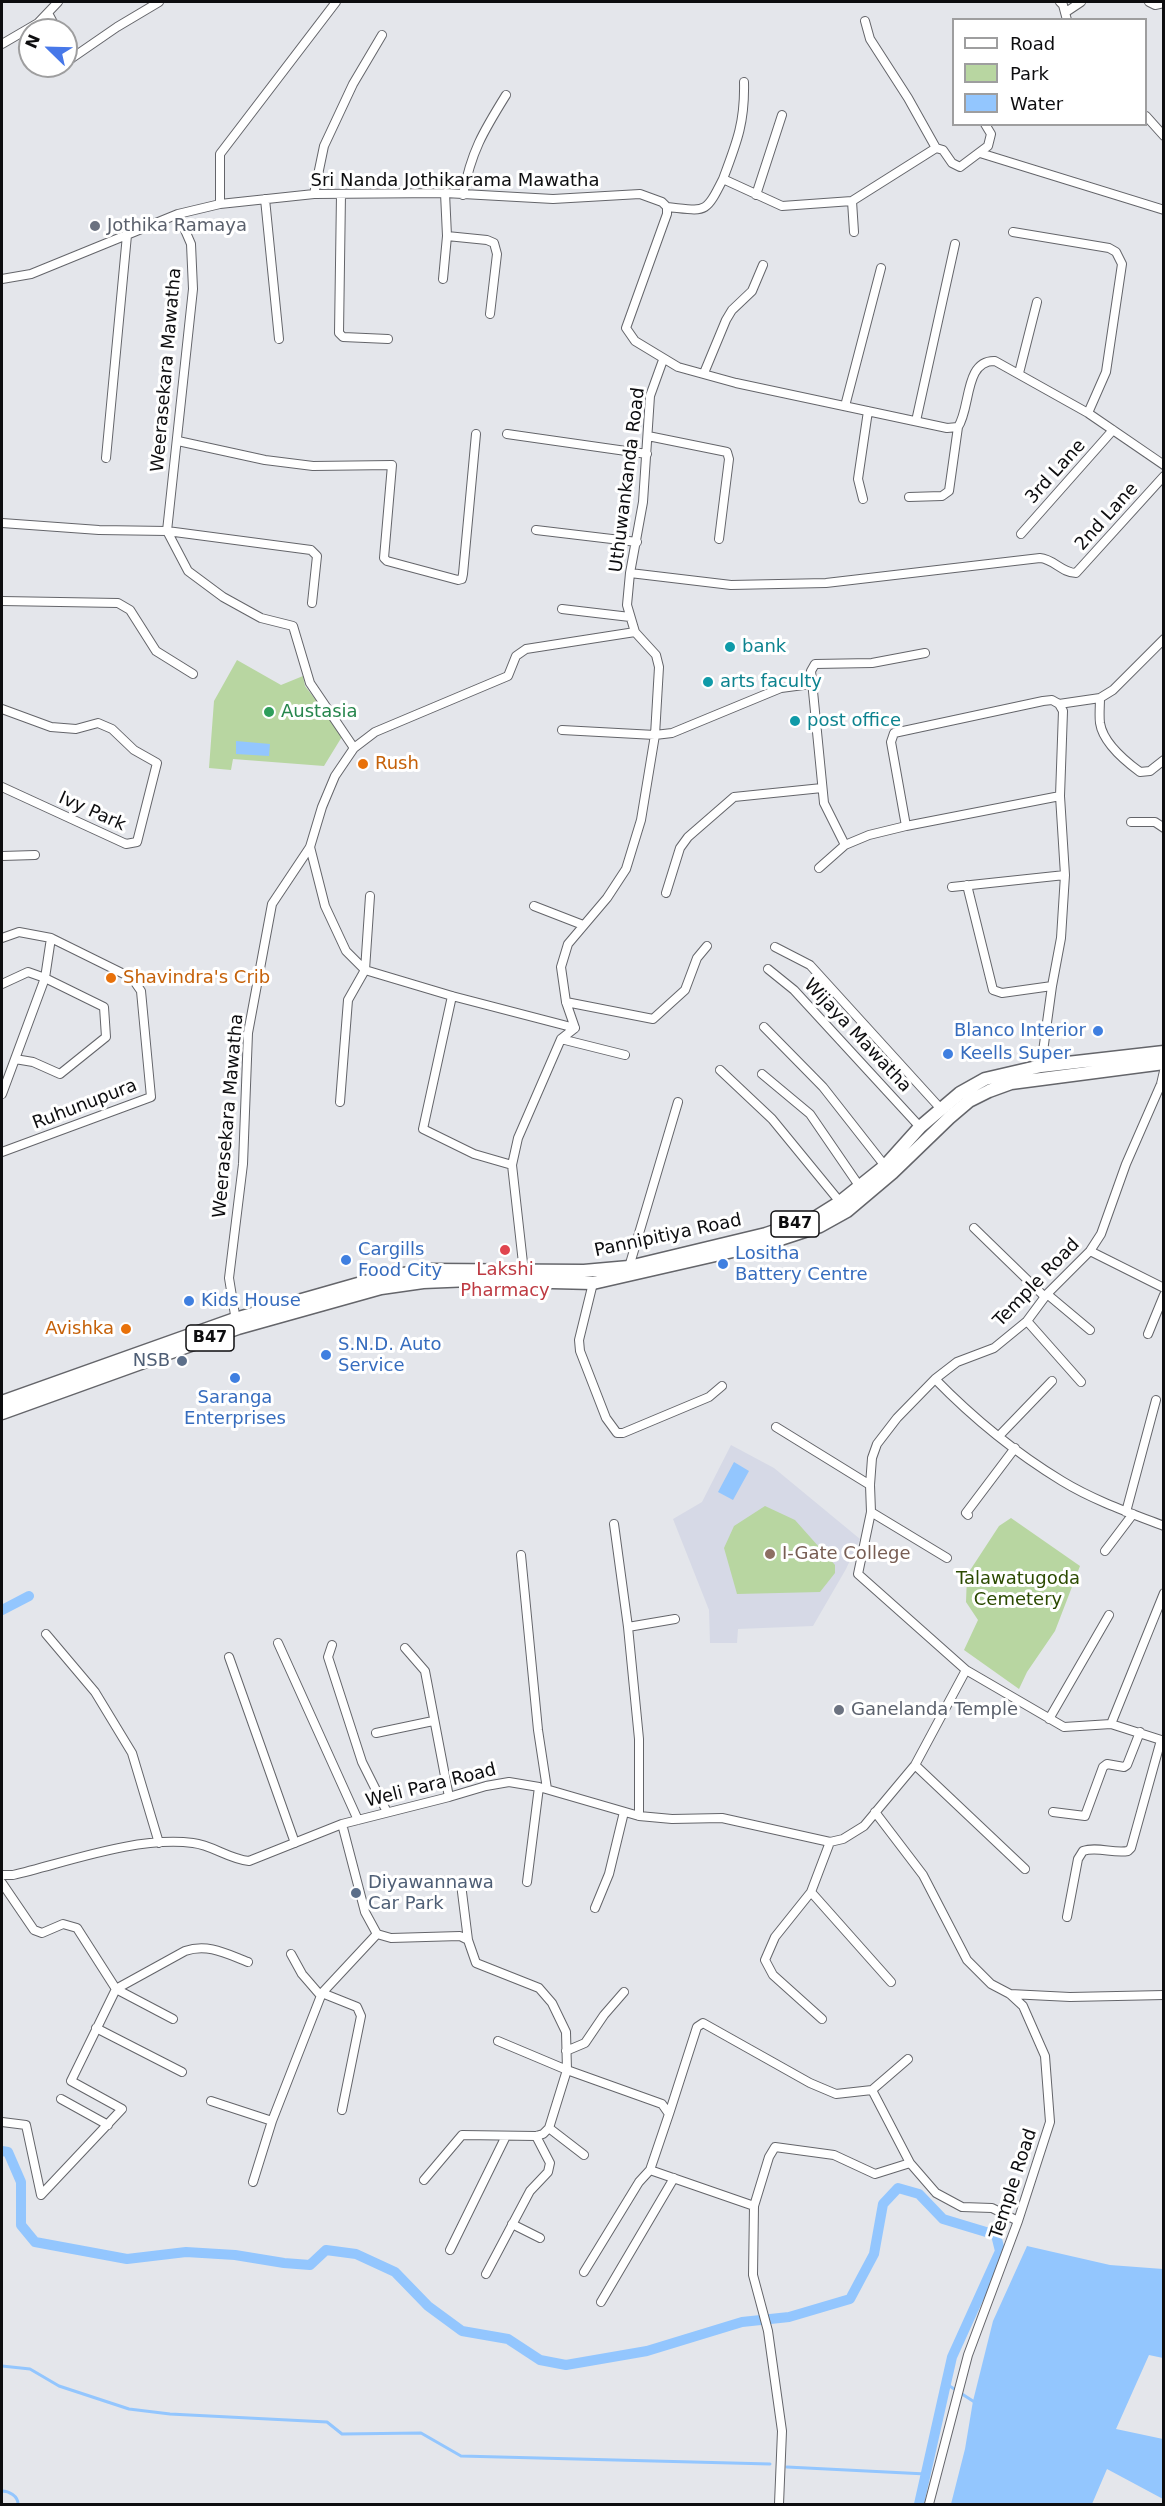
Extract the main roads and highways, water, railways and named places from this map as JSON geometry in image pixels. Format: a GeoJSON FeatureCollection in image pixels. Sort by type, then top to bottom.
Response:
{"type":"FeatureCollection","features":[{"type":"Feature","properties":{"kind":"main road","name":"Pannipitiya Road"},"geometry":{"type":"LineString","coordinates":[[2,1402],[379,1278],[428,1270],[584,1272],[629,1267],[766,1234],[816,1217],[840,1202],[885,1166],[920,1127],[941,1109],[960,1093],[985,1079],[1041,1066],[1164,1052]]}},
{"type":"Feature","properties":{"kind":"main road","name":"Pannipitiya Road"},"geometry":{"type":"LineString","coordinates":[[2,1413],[237,1323],[381,1288],[423,1282],[471,1280],[593,1283],[768,1244],[820,1226],[847,1211],[892,1173],[969,1101],[989,1091],[1011,1083],[1164,1063]]}},
{"type":"Feature","properties":{"kind":"water"},"geometry":{"type":"Polygon","coordinates":[[[236,741],[270,744],[269,756],[236,754],[236,741]]]}},
{"type":"Feature","properties":{"kind":"water"},"geometry":{"type":"Polygon","coordinates":[[[734,1462],[749,1471],[733,1500],[718,1492],[734,1462]]]}},
{"type":"Feature","properties":{"kind":"water"},"geometry":{"type":"Polygon","coordinates":[[[1027,2246],[1110,2265],[1163,2269],[1163,2358],[1149,2355],[1116,2429],[1163,2439],[1163,2499],[1107,2469],[1092,2504],[951,2504],[993,2321],[1027,2246]]]}},
{"type":"Feature","properties":{"kind":"waterway"},"geometry":{"type":"LineString","coordinates":[[2,1610],[29,1596]]}},
{"type":"Feature","properties":{"kind":"waterway"},"geometry":{"type":"LineString","coordinates":[[2,2151],[8,2152],[21,2182],[21,2225],[35,2242],[127,2259],[186,2252],[235,2255],[310,2265],[326,2250],[356,2254],[395,2272],[428,2306],[462,2331],[508,2339],[540,2360],[566,2365],[647,2351],[742,2322],[789,2317],[850,2299],[874,2254],[883,2204],[898,2188],[919,2194],[943,2219],[996,2235],[1000,2251],[952,2357],[919,2504]]}},
{"type":"Feature","properties":{"kind":"waterway"},"geometry":{"type":"LineString","coordinates":[[2,2366],[30,2369],[59,2386],[129,2409],[170,2414],[327,2422],[342,2434],[421,2433],[461,2456],[770,2464]]}},
{"type":"Feature","properties":{"kind":"waterway"},"geometry":{"type":"LineString","coordinates":[[948,2385],[976,2403]]}},
{"type":"Feature","properties":{"kind":"waterway"},"geometry":{"type":"LineString","coordinates":[[787,2467],[926,2474]]}},
{"type":"Feature","properties":{"kind":"waterway"},"geometry":{"type":"LineString","coordinates":[[2,2491],[13,2495],[18,2504]]}},
{"type":"Feature","properties":{"kind":"place","name":"Jothika Ramaya"},"geometry":{"type":"Point","coordinates":[95,226]}},
{"type":"Feature","properties":{"kind":"place","name":"bank"},"geometry":{"type":"Point","coordinates":[730,647]}},
{"type":"Feature","properties":{"kind":"place","name":"arts faculty"},"geometry":{"type":"Point","coordinates":[708,682]}},
{"type":"Feature","properties":{"kind":"place","name":"Austasia"},"geometry":{"type":"Point","coordinates":[269,712]}},
{"type":"Feature","properties":{"kind":"place","name":"post office"},"geometry":{"type":"Point","coordinates":[795,721]}},
{"type":"Feature","properties":{"kind":"place","name":"Rush"},"geometry":{"type":"Point","coordinates":[363,764]}},
{"type":"Feature","properties":{"kind":"place","name":"Shavindra's Crib"},"geometry":{"type":"Point","coordinates":[111,978]}},
{"type":"Feature","properties":{"kind":"place","name":"Blanco Interior"},"geometry":{"type":"Point","coordinates":[1098,1031]}},
{"type":"Feature","properties":{"kind":"place","name":"Keells Super"},"geometry":{"type":"Point","coordinates":[948,1054]}},
{"type":"Feature","properties":{"kind":"place","name":"Lakshi Pharmacy"},"geometry":{"type":"Point","coordinates":[505,1250]}},
{"type":"Feature","properties":{"kind":"place","name":"Cargills Food City"},"geometry":{"type":"Point","coordinates":[346,1260]}},
{"type":"Feature","properties":{"kind":"place","name":"Lositha Battery Centre"},"geometry":{"type":"Point","coordinates":[723,1264]}},
{"type":"Feature","properties":{"kind":"place","name":"Kids House"},"geometry":{"type":"Point","coordinates":[189,1301]}},
{"type":"Feature","properties":{"kind":"place","name":"Avishka"},"geometry":{"type":"Point","coordinates":[126,1329]}},
{"type":"Feature","properties":{"kind":"place","name":"S.N.D. Auto Service"},"geometry":{"type":"Point","coordinates":[326,1355]}},
{"type":"Feature","properties":{"kind":"place","name":"NSB"},"geometry":{"type":"Point","coordinates":[182,1361]}},
{"type":"Feature","properties":{"kind":"place","name":"Saranga Enterprises"},"geometry":{"type":"Point","coordinates":[235,1378]}},
{"type":"Feature","properties":{"kind":"place","name":"I-Gate College"},"geometry":{"type":"Point","coordinates":[770,1554]}},
{"type":"Feature","properties":{"kind":"place","name":"Ganelanda Temple"},"geometry":{"type":"Point","coordinates":[839,1710]}},
{"type":"Feature","properties":{"kind":"place","name":"Diyawannawa Car Park"},"geometry":{"type":"Point","coordinates":[356,1893]}},
{"type":"Feature","properties":{"kind":"park label","name":"Talawatugoda Cemetery"},"geometry":{"type":"Point","coordinates":[1018,1589]}}]}
